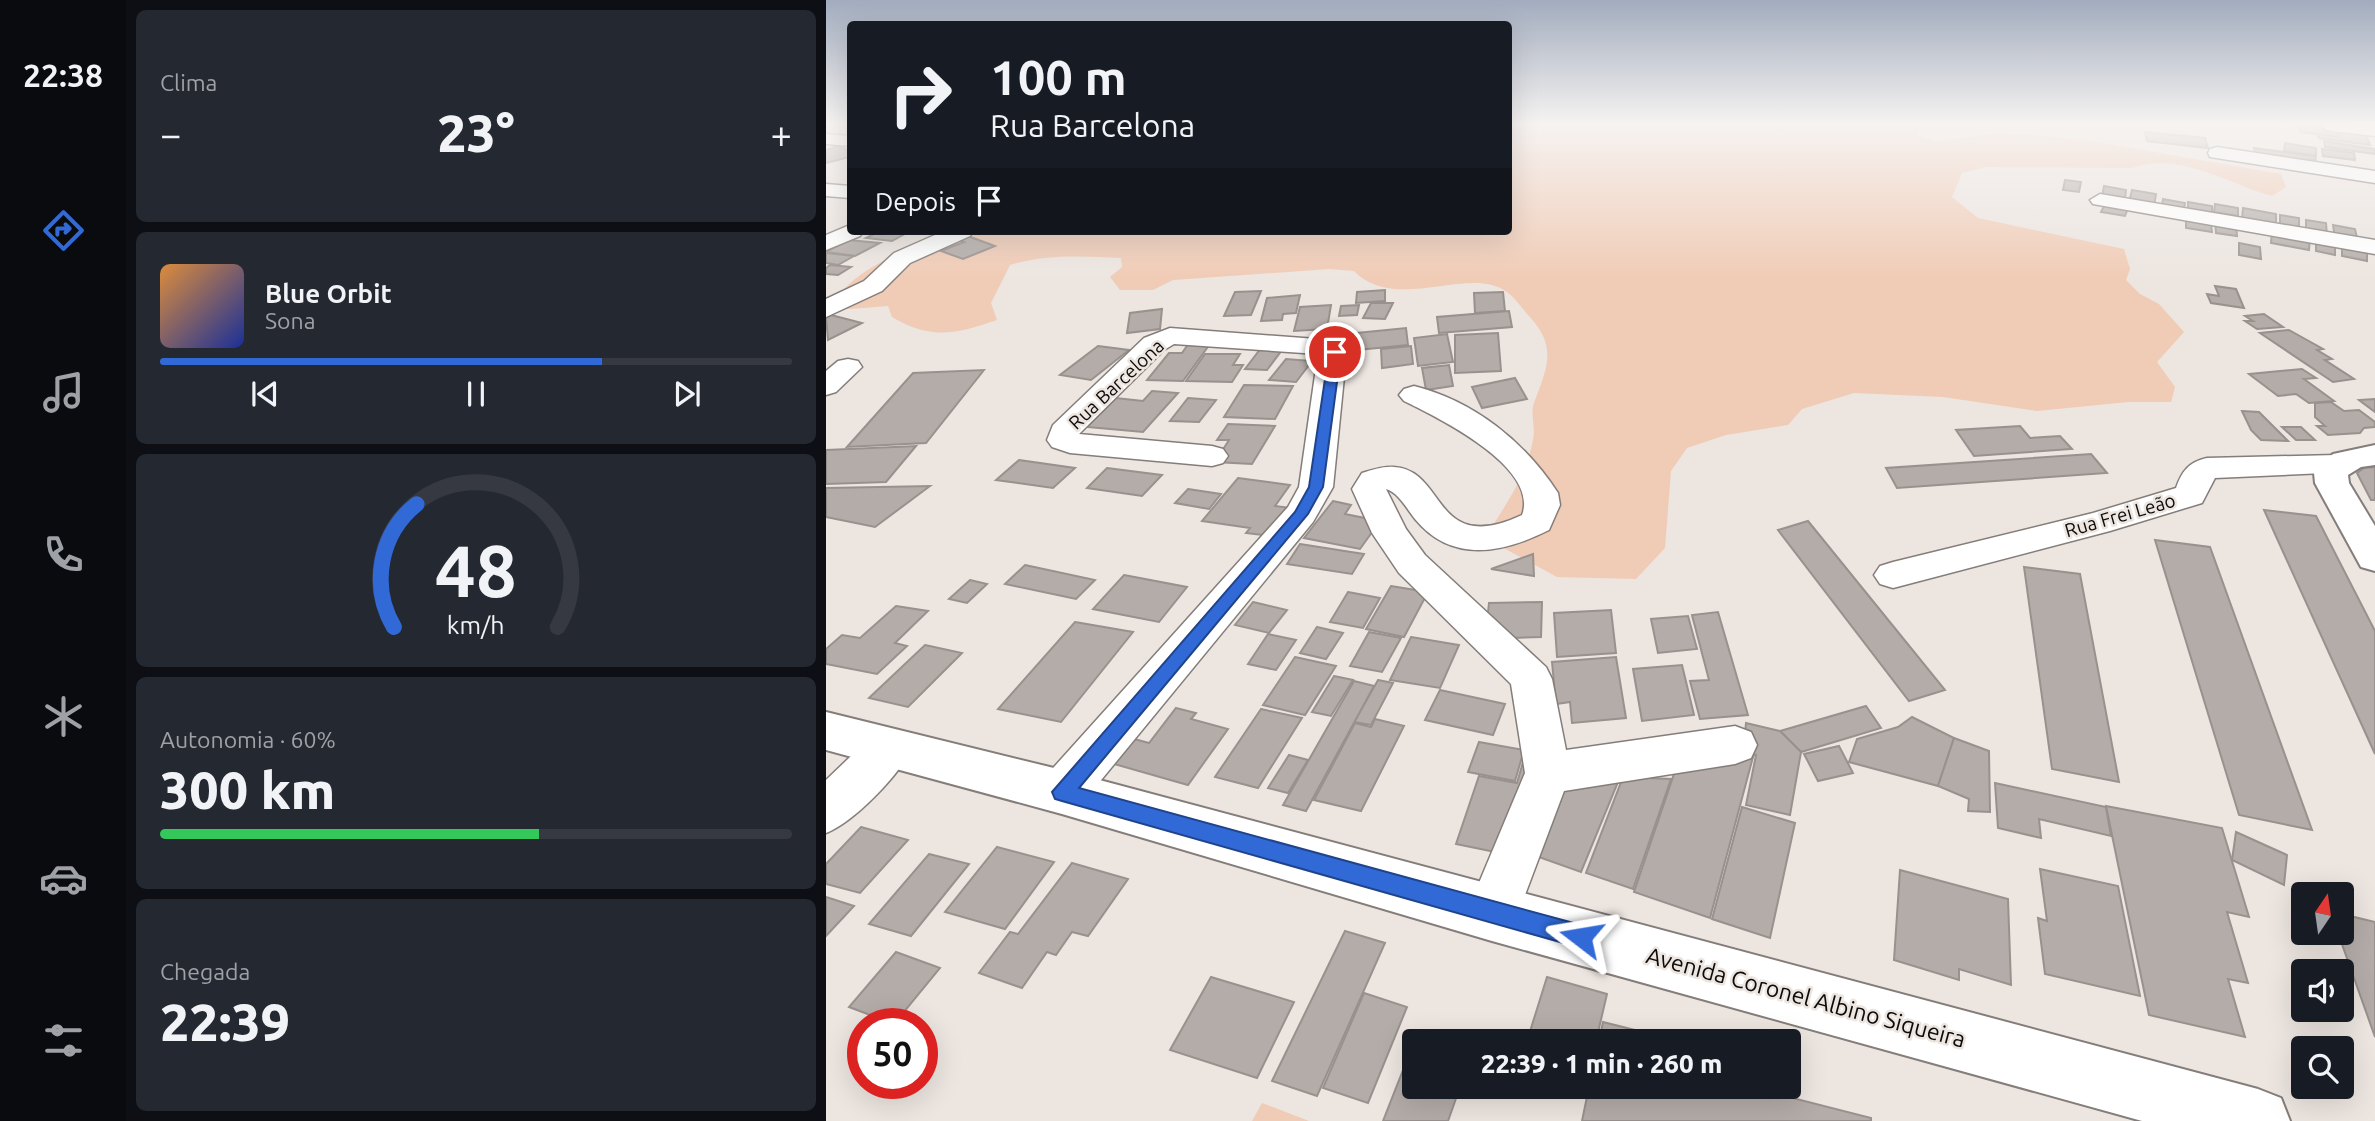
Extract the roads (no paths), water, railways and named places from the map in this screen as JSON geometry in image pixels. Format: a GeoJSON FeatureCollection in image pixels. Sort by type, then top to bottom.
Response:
{"type":"FeatureCollection","features":[{"type":"Feature","properties":{"kind":"main road"},"geometry":{"type":"LineString","coordinates":[[2375,455],[2350,458],[2336,466],[2331,473],[2332,484],[2375,558]]}},
{"type":"Feature","properties":{"kind":"main road","name":"Avenida Coronel Albino Siqueira"},"geometry":{"type":"LineString","coordinates":[[826,732],[1062,792],[2169,1108],[2259,1121]]}},
{"type":"Feature","properties":{"kind":"street"},"geometry":{"type":"LineString","coordinates":[[826,190],[847,192]]}},
{"type":"Feature","properties":{"kind":"street"},"geometry":{"type":"LineString","coordinates":[[2100,200],[2375,247]]}},
{"type":"Feature","properties":{"kind":"street"},"geometry":{"type":"LineString","coordinates":[[826,243],[847,233]]}},
{"type":"Feature","properties":{"kind":"street"},"geometry":{"type":"LineString","coordinates":[[826,309],[873,286],[902,258],[953,235]]}},
{"type":"Feature","properties":{"kind":"street","name":"Rua Barcelona"},"geometry":{"type":"LineString","coordinates":[[1062,792],[1301,514],[1316,487],[1334,347],[1170,336],[1154,344],[1063,432],[1063,440],[1070,444],[1212,456]]}},
{"type":"Feature","properties":{"kind":"street"},"geometry":{"type":"LineString","coordinates":[[826,386],[848,367]]}},
{"type":"Feature","properties":{"kind":"street"},"geometry":{"type":"LineString","coordinates":[[1414,395],[1461,417],[1494,438],[1541,493],[1543,505],[1537,522],[1511,535],[1483,540],[1454,535],[1439,524],[1417,496],[1394,477],[1374,480],[1369,489],[1390,533],[1412,564],[1457,610],[1520,665],[1531,680],[1548,773],[1492,914]]}},
{"type":"Feature","properties":{"kind":"street","name":"Rua Frei Leão"},"geometry":{"type":"LineString","coordinates":[[1892,575],[2098,523],[2190,495],[2197,476],[2207,468],[2336,466]]}},
{"type":"Feature","properties":{"kind":"street"},"geometry":{"type":"LineString","coordinates":[[1548,773],[1735,745]]}},
{"type":"Feature","properties":{"kind":"street"},"geometry":{"type":"LineString","coordinates":[[826,811],[889,749]]}}]}
